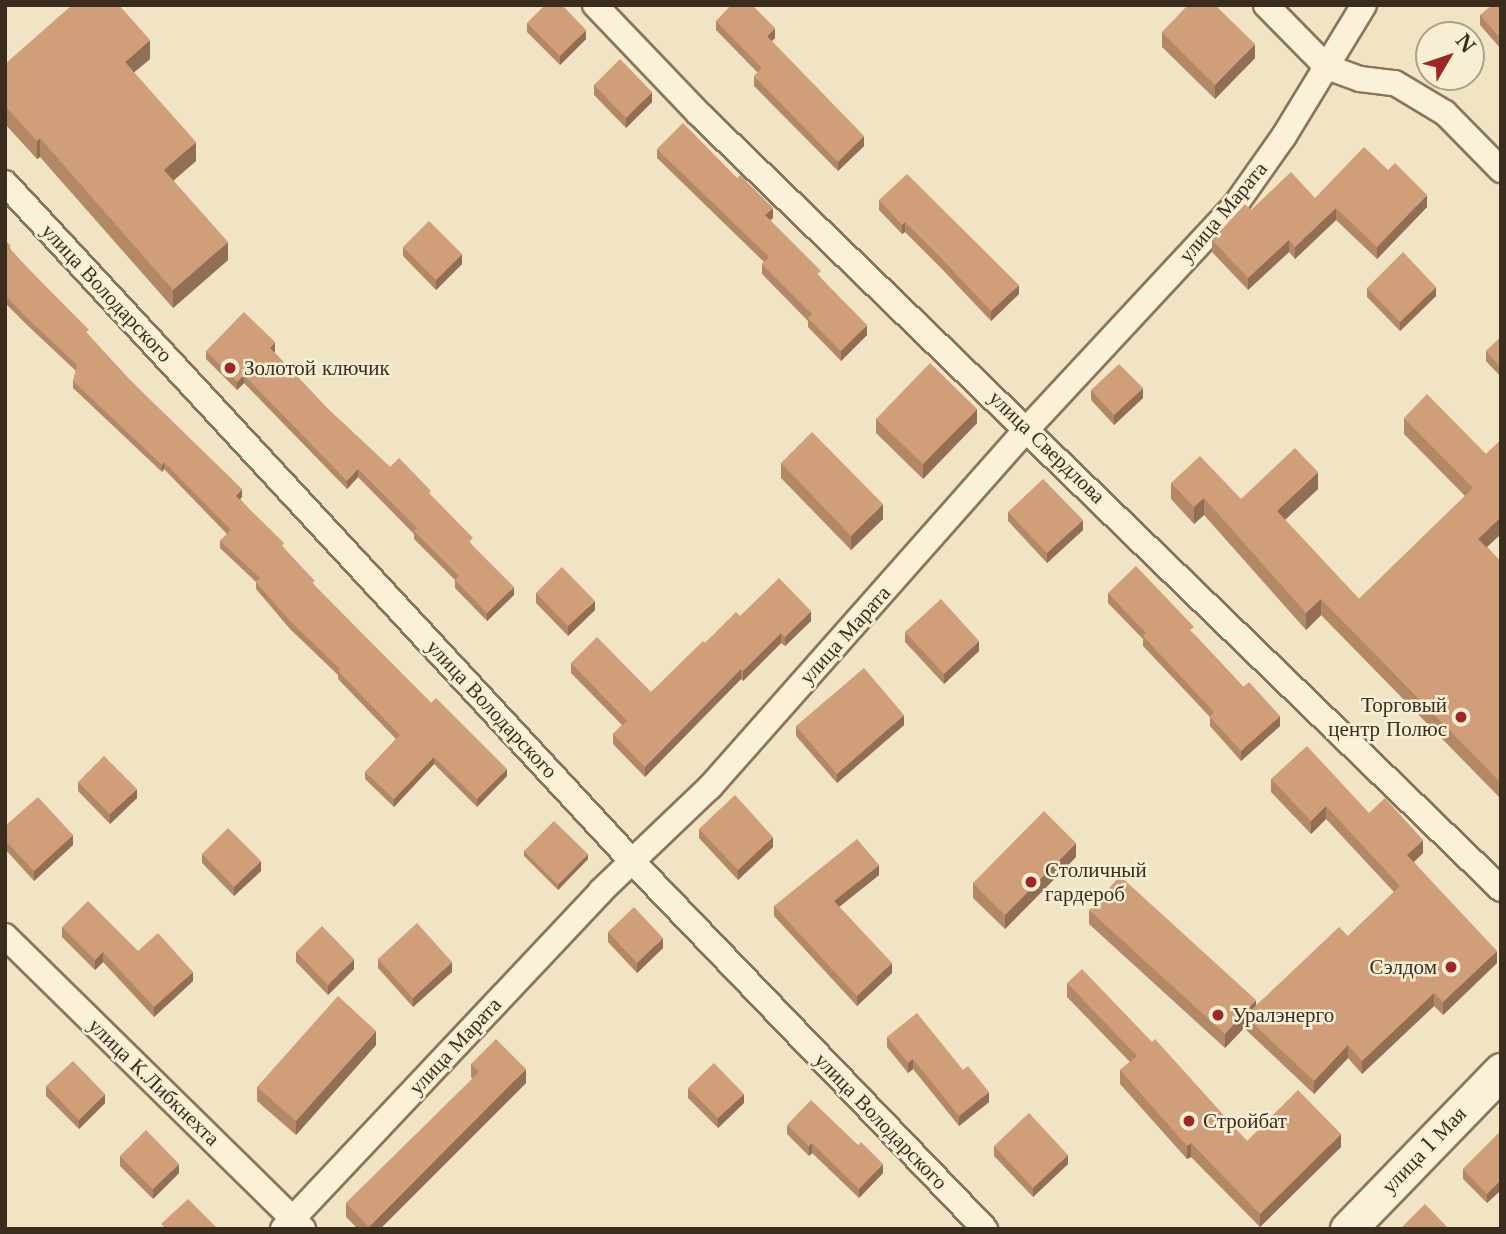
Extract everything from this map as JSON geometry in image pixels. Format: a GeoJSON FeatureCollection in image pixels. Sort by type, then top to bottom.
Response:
{"type":"FeatureCollection","features":[{"type":"Feature","properties":{"kind":"main road","name":"улица 1 Мая"},"geometry":{"type":"LineString","coordinates":[[1348,1229],[1501,1071]]}},
{"type":"Feature","properties":{"kind":"street","name":"улица Свердлова"},"geometry":{"type":"LineString","coordinates":[[595,5],[699,114],[1028,428],[1501,889]]}},
{"type":"Feature","properties":{"kind":"street"},"geometry":{"type":"LineString","coordinates":[[1266,5],[1327,67],[1360,79],[1395,83],[1445,113],[1501,170]]}},
{"type":"Feature","properties":{"kind":"street","name":"улица Марата"},"geometry":{"type":"LineString","coordinates":[[293,1225],[632,861],[710,787],[1028,428],[1236,204],[1284,136],[1364,5]]}},
{"type":"Feature","properties":{"kind":"street","name":"улица Володарского"},"geometry":{"type":"LineString","coordinates":[[5,183],[632,861],[985,1229]]}},
{"type":"Feature","properties":{"kind":"street","name":"улица К.Либкнехта"},"geometry":{"type":"LineString","coordinates":[[5,936],[293,1225]]}},
{"type":"Feature","properties":{"kind":"building"},"geometry":{"type":"Polygon","coordinates":[[[72,5],[119,5],[150,40],[125,62],[196,142],[164,170],[228,242],[173,290],[40,138],[37,141],[5,106],[5,64],[72,5]]]}},
{"type":"Feature","properties":{"kind":"building"},"geometry":{"type":"Polygon","coordinates":[[[545,5],[562,5],[586,30],[560,56],[527,23],[545,5]]]}},
{"type":"Feature","properties":{"kind":"building"},"geometry":{"type":"Polygon","coordinates":[[[731,5],[752,5],[775,28],[767,36],[864,136],[838,162],[754,76],[762,68],[716,21],[731,5]]]}},
{"type":"Feature","properties":{"kind":"building"},"geometry":{"type":"Polygon","coordinates":[[[1188,5],[1215,5],[1255,44],[1215,85],[1162,32],[1188,5]]]}},
{"type":"Feature","properties":{"kind":"building"},"geometry":{"type":"Polygon","coordinates":[[[1492,5],[1501,5],[1501,39],[1480,15],[1492,5]]]}},
{"type":"Feature","properties":{"kind":"building"},"geometry":{"type":"Polygon","coordinates":[[[620,59],[652,92],[626,118],[594,85],[620,59]]]}},
{"type":"Feature","properties":{"kind":"building"},"geometry":{"type":"Polygon","coordinates":[[[683,123],[737,178],[740,175],[773,208],[765,215],[821,271],[817,274],[867,325],[841,351],[808,318],[812,314],[762,264],[769,257],[657,149],[683,123]]]}},
{"type":"Feature","properties":{"kind":"building"},"geometry":{"type":"Polygon","coordinates":[[[1364,147],[1388,170],[1395,163],[1427,195],[1377,247],[1336,208],[1295,247],[1289,240],[1248,278],[1212,240],[1245,204],[1251,210],[1291,172],[1315,198],[1364,147]]]}},
{"type":"Feature","properties":{"kind":"building"},"geometry":{"type":"Polygon","coordinates":[[[907,174],[1019,285],[991,311],[905,222],[902,225],[879,200],[907,174]]]}},
{"type":"Feature","properties":{"kind":"building"},"geometry":{"type":"Polygon","coordinates":[[[429,221],[462,254],[436,280],[403,247],[429,221]]]}},
{"type":"Feature","properties":{"kind":"building"},"geometry":{"type":"Polygon","coordinates":[[[5,240],[11,246],[8,248],[89,330],[86,332],[127,377],[242,489],[236,496],[284,543],[282,546],[315,581],[312,583],[431,703],[436,698],[507,769],[477,799],[434,757],[394,799],[365,772],[400,735],[338,671],[340,669],[290,621],[256,582],[260,578],[220,541],[231,530],[164,462],[162,465],[73,381],[77,365],[5,295],[5,240]]]}},
{"type":"Feature","properties":{"kind":"building"},"geometry":{"type":"Polygon","coordinates":[[[1403,252],[1436,287],[1400,322],[1367,288],[1403,252]]]}},
{"type":"Feature","properties":{"kind":"building"},"geometry":{"type":"Polygon","coordinates":[[[244,312],[275,342],[270,348],[327,408],[390,467],[399,458],[473,538],[469,542],[514,587],[487,613],[455,580],[459,576],[414,531],[417,528],[358,469],[347,481],[244,375],[237,382],[206,351],[244,312]]]}},
{"type":"Feature","properties":{"kind":"building"},"geometry":{"type":"Polygon","coordinates":[[[1501,337],[1501,368],[1486,351],[1501,337]]]}},
{"type":"Feature","properties":{"kind":"building"},"geometry":{"type":"Polygon","coordinates":[[[930,363],[977,409],[923,464],[876,419],[930,363]]]}},
{"type":"Feature","properties":{"kind":"building"},"geometry":{"type":"Polygon","coordinates":[[[1119,364],[1143,388],[1114,415],[1091,390],[1119,364]]]}},
{"type":"Feature","properties":{"kind":"building"},"geometry":{"type":"Polygon","coordinates":[[[1427,394],[1486,454],[1501,440],[1501,517],[1478,539],[1501,562],[1501,783],[1321,599],[1306,613],[1204,498],[1194,507],[1171,483],[1200,456],[1241,499],[1295,448],[1318,472],[1277,511],[1359,599],[1473,488],[1404,418],[1427,394]]]}},
{"type":"Feature","properties":{"kind":"building"},"geometry":{"type":"Polygon","coordinates":[[[812,432],[883,504],[851,536],[781,463],[812,432]]]}},
{"type":"Feature","properties":{"kind":"building"},"geometry":{"type":"Polygon","coordinates":[[[1043,479],[1083,520],[1047,553],[1008,512],[1043,479]]]}},
{"type":"Feature","properties":{"kind":"building"},"geometry":{"type":"Polygon","coordinates":[[[1136,566],[1194,627],[1190,630],[1243,687],[1249,682],[1280,716],[1241,751],[1210,717],[1214,712],[1143,636],[1146,633],[1108,593],[1136,566]]]}},
{"type":"Feature","properties":{"kind":"building"},"geometry":{"type":"Polygon","coordinates":[[[562,567],[595,601],[568,626],[536,593],[562,567]]]}},
{"type":"Feature","properties":{"kind":"building"},"geometry":{"type":"Polygon","coordinates":[[[779,578],[811,611],[785,637],[781,633],[743,671],[741,669],[645,767],[613,734],[627,721],[571,663],[597,637],[651,692],[703,641],[705,643],[736,612],[740,616],[779,578]]]}},
{"type":"Feature","properties":{"kind":"building"},"geometry":{"type":"Polygon","coordinates":[[[941,599],[979,641],[944,674],[905,632],[941,599]]]}},
{"type":"Feature","properties":{"kind":"building"},"geometry":{"type":"Polygon","coordinates":[[[864,668],[904,715],[837,774],[796,726],[864,668]]]}},
{"type":"Feature","properties":{"kind":"building"},"geometry":{"type":"Polygon","coordinates":[[[1307,746],[1369,813],[1385,798],[1423,840],[1407,855],[1497,951],[1443,1002],[1434,993],[1362,1061],[1348,1045],[1314,1081],[1245,1016],[1339,927],[1348,936],[1400,886],[1326,806],[1311,821],[1271,779],[1307,746]]]}},
{"type":"Feature","properties":{"kind":"building"},"geometry":{"type":"Polygon","coordinates":[[[104,756],[137,789],[110,814],[78,782],[104,756]]]}},
{"type":"Feature","properties":{"kind":"building"},"geometry":{"type":"Polygon","coordinates":[[[735,795],[773,837],[738,870],[699,829],[735,795]]]}},
{"type":"Feature","properties":{"kind":"building"},"geometry":{"type":"Polygon","coordinates":[[[38,797],[73,835],[34,871],[5,840],[5,826],[38,797]]]}},
{"type":"Feature","properties":{"kind":"building"},"geometry":{"type":"Polygon","coordinates":[[[1044,811],[1076,843],[1005,915],[973,883],[1044,811]]]}},
{"type":"Feature","properties":{"kind":"building"},"geometry":{"type":"Polygon","coordinates":[[[554,821],[588,854],[558,885],[524,851],[554,821]]]}},
{"type":"Feature","properties":{"kind":"building"},"geometry":{"type":"Polygon","coordinates":[[[228,828],[261,861],[234,887],[202,854],[228,828]]]}},
{"type":"Feature","properties":{"kind":"building"},"geometry":{"type":"Polygon","coordinates":[[[857,839],[879,865],[834,901],[892,963],[857,996],[774,906],[857,839]]]}},
{"type":"Feature","properties":{"kind":"building"},"geometry":{"type":"Polygon","coordinates":[[[1120,876],[1256,1000],[1225,1034],[1089,910],[1120,876]]]}},
{"type":"Feature","properties":{"kind":"building"},"geometry":{"type":"Polygon","coordinates":[[[88,901],[138,951],[158,933],[193,972],[154,1007],[103,952],[95,960],[62,927],[88,901]]]}},
{"type":"Feature","properties":{"kind":"building"},"geometry":{"type":"Polygon","coordinates":[[[634,907],[663,938],[637,963],[608,932],[634,907]]]}},
{"type":"Feature","properties":{"kind":"building"},"geometry":{"type":"Polygon","coordinates":[[[417,923],[452,962],[413,998],[378,959],[417,923]]]}},
{"type":"Feature","properties":{"kind":"building"},"geometry":{"type":"Polygon","coordinates":[[[322,926],[354,959],[328,985],[296,952],[322,926]]]}},
{"type":"Feature","properties":{"kind":"building"},"geometry":{"type":"Polygon","coordinates":[[[1082,969],[1152,1042],[1155,1039],[1247,1141],[1298,1090],[1341,1134],[1260,1214],[1191,1143],[1187,1146],[1120,1070],[1137,1056],[1067,983],[1082,969]]]}},
{"type":"Feature","properties":{"kind":"building"},"geometry":{"type":"Polygon","coordinates":[[[338,996],[376,1031],[296,1121],[257,1087],[338,996]]]}},
{"type":"Feature","properties":{"kind":"building"},"geometry":{"type":"Polygon","coordinates":[[[917,1013],[963,1070],[968,1066],[989,1092],[959,1116],[913,1059],[908,1063],[887,1037],[917,1013]]]}},
{"type":"Feature","properties":{"kind":"building"},"geometry":{"type":"Polygon","coordinates":[[[496,1039],[526,1069],[369,1227],[346,1203],[479,1072],[471,1064],[496,1039]]]}},
{"type":"Feature","properties":{"kind":"building"},"geometry":{"type":"Polygon","coordinates":[[[73,1061],[105,1094],[79,1120],[46,1086],[73,1061]]]}},
{"type":"Feature","properties":{"kind":"building"},"geometry":{"type":"Polygon","coordinates":[[[714,1063],[744,1094],[718,1118],[688,1088],[714,1063]]]}},
{"type":"Feature","properties":{"kind":"building"},"geometry":{"type":"Polygon","coordinates":[[[811,1100],[858,1145],[861,1142],[883,1164],[859,1189],[812,1143],[809,1146],[787,1125],[811,1100]]]}},
{"type":"Feature","properties":{"kind":"building"},"geometry":{"type":"Polygon","coordinates":[[[1029,1113],[1068,1155],[1033,1188],[994,1146],[1029,1113]]]}},
{"type":"Feature","properties":{"kind":"building"},"geometry":{"type":"Polygon","coordinates":[[[146,1130],[179,1164],[153,1189],[120,1156],[146,1130]]]}},
{"type":"Feature","properties":{"kind":"building"},"geometry":{"type":"Polygon","coordinates":[[[1501,1131],[1501,1180],[1487,1194],[1463,1169],[1501,1131]]]}},
{"type":"Feature","properties":{"kind":"building"},"geometry":{"type":"Polygon","coordinates":[[[188,1199],[218,1229],[166,1229],[161,1224],[188,1199]]]}},
{"type":"Feature","properties":{"kind":"building"},"geometry":{"type":"Polygon","coordinates":[[[1425,1204],[1449,1229],[1402,1227],[1425,1204]]]}},
{"type":"Feature","properties":{"kind":"place","name":"Золотой ключик"},"geometry":{"type":"Point","coordinates":[230,368]}},
{"type":"Feature","properties":{"kind":"place","name":"Торговый центр Полюс"},"geometry":{"type":"Point","coordinates":[1461,717]}},
{"type":"Feature","properties":{"kind":"place","name":"Столичный гардероб"},"geometry":{"type":"Point","coordinates":[1031,882]}},
{"type":"Feature","properties":{"kind":"place","name":"Сэлдом"},"geometry":{"type":"Point","coordinates":[1451,967]}},
{"type":"Feature","properties":{"kind":"place","name":"Уралэнерго"},"geometry":{"type":"Point","coordinates":[1218,1015]}},
{"type":"Feature","properties":{"kind":"place","name":"Стройбат"},"geometry":{"type":"Point","coordinates":[1189,1121]}}]}
